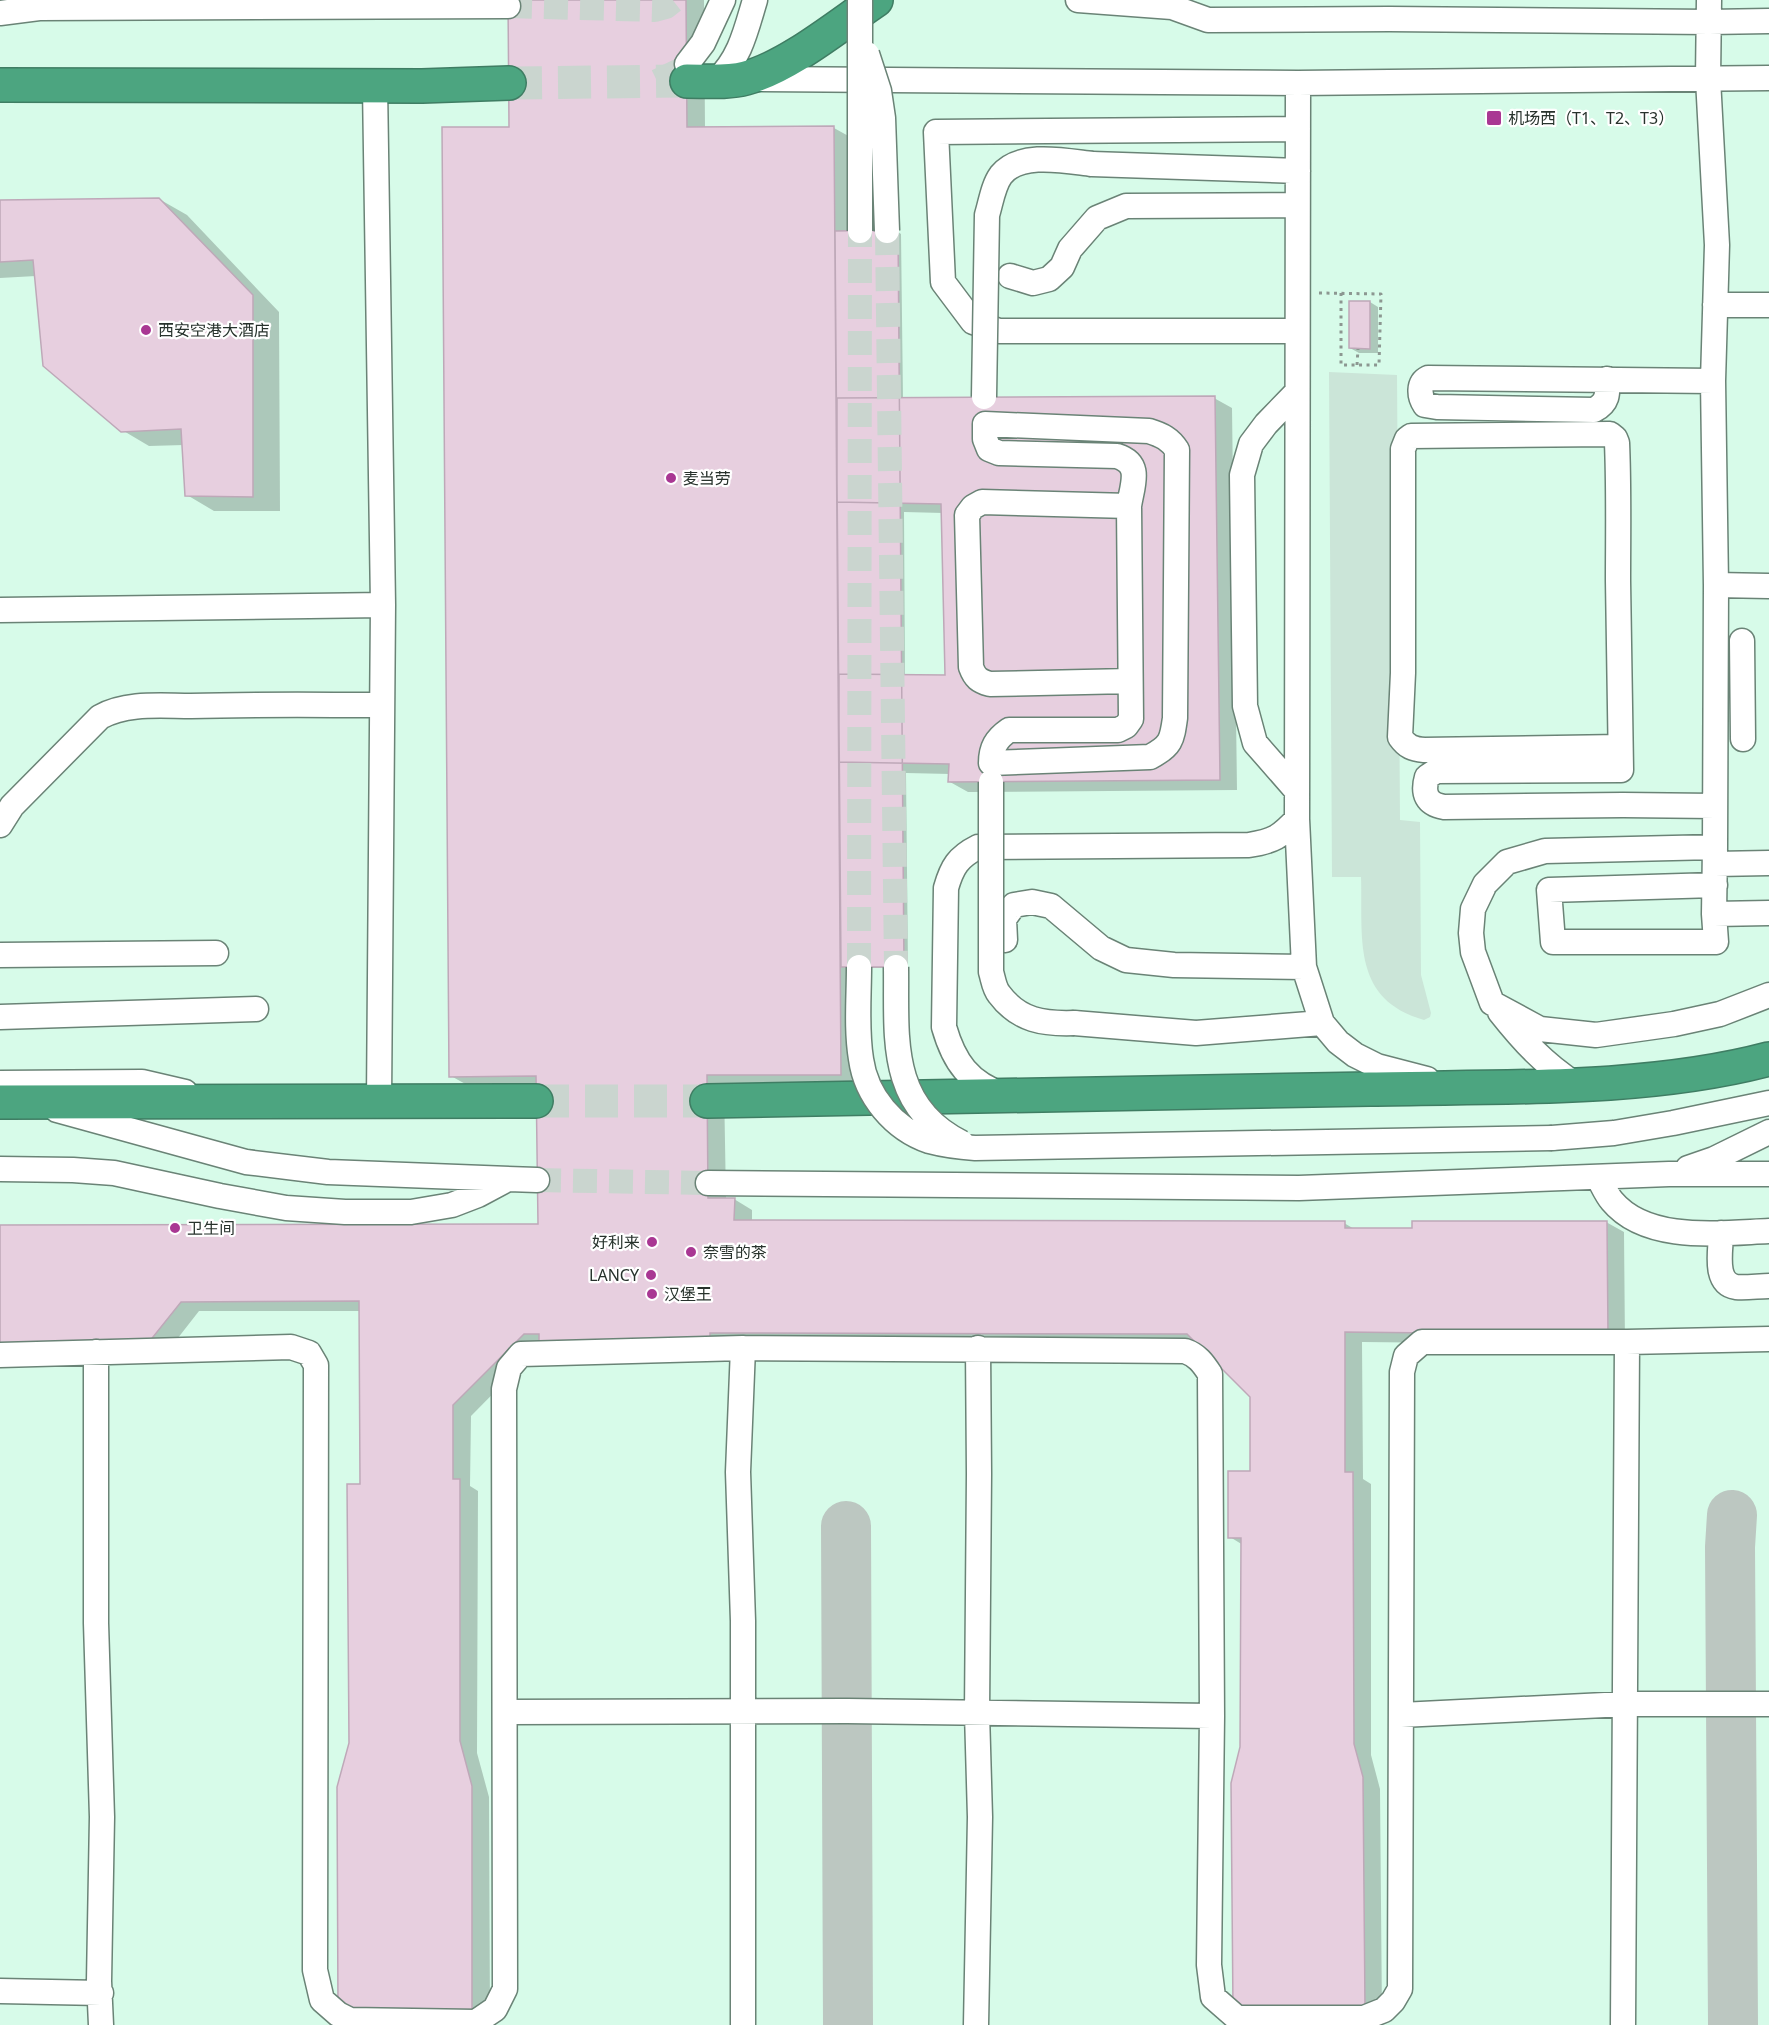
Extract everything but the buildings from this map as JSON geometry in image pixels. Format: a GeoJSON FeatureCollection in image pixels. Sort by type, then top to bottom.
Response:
{"type":"FeatureCollection","features":[{"type":"Feature","properties":{"kind":"highway"},"geometry":{"type":"LineString","coordinates":[[708,76],[764,72],[782,63],[876,0]]}},
{"type":"Feature","properties":{"kind":"highway"},"geometry":{"type":"LineString","coordinates":[[0,85],[375,86],[509,83]]}},
{"type":"Feature","properties":{"kind":"highway"},"geometry":{"type":"LineString","coordinates":[[707,1101],[1014,1098],[1575,1084],[1696,1074],[1769,1059]]}},
{"type":"Feature","properties":{"kind":"highway"},"geometry":{"type":"LineString","coordinates":[[14,1102],[536,1101]]}},
{"type":"Feature","properties":{"kind":"street"},"geometry":{"type":"LineString","coordinates":[[708,76],[703,43],[723,0]]}},
{"type":"Feature","properties":{"kind":"street"},"geometry":{"type":"LineString","coordinates":[[708,76],[734,62],[741,47],[755,0]]}},
{"type":"Feature","properties":{"kind":"street"},"geometry":{"type":"LineString","coordinates":[[860,0],[860,231]]}},
{"type":"Feature","properties":{"kind":"street"},"geometry":{"type":"LineString","coordinates":[[1078,0],[1172,7],[1209,20],[1388,9],[1709,11],[1769,21]]}},
{"type":"Feature","properties":{"kind":"street"},"geometry":{"type":"LineString","coordinates":[[0,13],[39,8],[508,6]]}},
{"type":"Feature","properties":{"kind":"street"},"geometry":{"type":"LineString","coordinates":[[1709,11],[1708,79],[1718,245],[1713,381],[1716,585],[1715,866],[1714,914],[1716,942],[1553,942],[1549,890],[1715,866],[1769,862]]}},
{"type":"Feature","properties":{"kind":"street"},"geometry":{"type":"LineString","coordinates":[[860,31],[879,91],[883,118],[887,231]]}},
{"type":"Feature","properties":{"kind":"street"},"geometry":{"type":"LineString","coordinates":[[708,76],[1298,83],[1769,78]]}},
{"type":"Feature","properties":{"kind":"street"},"geometry":{"type":"LineString","coordinates":[[1298,83],[1297,819],[1304,967],[1322,1023],[1338,1042],[1355,1055],[1377,1066],[1402,1074],[1462,1087]]}},
{"type":"Feature","properties":{"kind":"street"},"geometry":{"type":"LineString","coordinates":[[375,86],[383,605],[379,1101]]}},
{"type":"Feature","properties":{"kind":"street"},"geometry":{"type":"LineString","coordinates":[[1297,331],[999,332],[972,322],[943,282],[936,132],[1298,129]]}},
{"type":"Feature","properties":{"kind":"street"},"geometry":{"type":"LineString","coordinates":[[984,397],[987,215],[993,192],[1002,174],[1020,163],[1044,158],[1092,164],[1298,171]]}},
{"type":"Feature","properties":{"kind":"street"},"geometry":{"type":"LineString","coordinates":[[1010,276],[1033,283],[1049,279],[1062,267],[1070,249],[1097,218],[1126,206],[1297,205]]}},
{"type":"Feature","properties":{"kind":"street"},"geometry":{"type":"LineString","coordinates":[[1716,305],[1769,305]]}},
{"type":"Feature","properties":{"kind":"street"},"geometry":{"type":"LineString","coordinates":[[1607,379],[1606,401],[1594,410],[1437,407],[1425,405],[1422,400],[1421,385],[1428,378],[1607,379],[1713,381]]}},
{"type":"Feature","properties":{"kind":"street"},"geometry":{"type":"LineString","coordinates":[[1297,392],[1266,424],[1251,444],[1242,475],[1245,706],[1256,743],[1297,791]]}},
{"type":"Feature","properties":{"kind":"street"},"geometry":{"type":"LineString","coordinates":[[991,773],[1150,757],[1164,750],[1172,739],[1175,718],[1178,465],[1177,450],[1172,442],[1149,431],[985,424],[985,439],[989,449],[999,453],[1117,456],[1127,459],[1133,465],[1134,471],[1129,506],[1131,719],[1126,726],[1118,730],[1009,730],[998,738],[993,747],[991,773],[991,972],[998,993],[1030,1020],[1048,1024],[1074,1023],[1196,1033],[1322,1023]]}},
{"type":"Feature","properties":{"kind":"street"},"geometry":{"type":"LineString","coordinates":[[1620,758],[1424,750],[1414,749],[1405,744],[1400,737],[1403,673],[1403,449],[1407,439],[1411,436],[1610,434],[1615,438],[1618,456],[1620,758],[1623,804]]}},
{"type":"Feature","properties":{"kind":"street"},"geometry":{"type":"LineString","coordinates":[[1129,506],[982,502],[973,507],[967,515],[970,668],[974,676],[990,684],[1130,681]]}},
{"type":"Feature","properties":{"kind":"street"},"geometry":{"type":"LineString","coordinates":[[1716,585],[1769,586]]}},
{"type":"Feature","properties":{"kind":"street"},"geometry":{"type":"LineString","coordinates":[[0,610],[383,605]]}},
{"type":"Feature","properties":{"kind":"street"},"geometry":{"type":"LineString","coordinates":[[1742,641],[1743,739]]}},
{"type":"Feature","properties":{"kind":"street"},"geometry":{"type":"LineString","coordinates":[[0,825],[12,806],[100,717],[109,712],[123,708],[174,706],[381,705]]}},
{"type":"Feature","properties":{"kind":"street"},"geometry":{"type":"LineString","coordinates":[[1620,758],[1436,771],[1426,777],[1425,797],[1430,802],[1444,807],[1623,804],[1715,806]]}},
{"type":"Feature","properties":{"kind":"street"},"geometry":{"type":"LineString","coordinates":[[1014,1098],[976,1082],[963,1069],[950,1049],[944,1027],[946,888],[950,872],[963,855],[978,847],[1249,845],[1269,842],[1285,832],[1297,819]]}},
{"type":"Feature","properties":{"kind":"street"},"geometry":{"type":"LineString","coordinates":[[1575,1084],[1552,1069],[1522,1040],[1492,1003],[1473,952],[1471,933],[1473,909],[1485,884],[1507,862],[1545,851],[1715,866]]}},
{"type":"Feature","properties":{"kind":"street"},"geometry":{"type":"LineString","coordinates":[[1005,940],[1004,920],[1014,905],[1032,902],[1051,906],[1101,948],[1126,960],[1174,965],[1304,967]]}},
{"type":"Feature","properties":{"kind":"street"},"geometry":{"type":"LineString","coordinates":[[1714,914],[1769,913]]}},
{"type":"Feature","properties":{"kind":"street"},"geometry":{"type":"LineString","coordinates":[[0,955],[216,953]]}},
{"type":"Feature","properties":{"kind":"street"},"geometry":{"type":"LineString","coordinates":[[859,967],[861,1060],[866,1081],[876,1099],[907,1131],[928,1140],[952,1146],[975,1148],[1552,1138],[1614,1133],[1769,1103]]}},
{"type":"Feature","properties":{"kind":"street"},"geometry":{"type":"LineString","coordinates":[[896,967],[898,1052],[901,1071],[907,1087],[931,1121],[946,1134],[975,1148]]}},
{"type":"Feature","properties":{"kind":"street"},"geometry":{"type":"LineString","coordinates":[[1492,1003],[1540,1029],[1596,1035],[1674,1024],[1720,1014],[1769,995]]}},
{"type":"Feature","properties":{"kind":"street"},"geometry":{"type":"LineString","coordinates":[[0,1017],[256,1009]]}},
{"type":"Feature","properties":{"kind":"street"},"geometry":{"type":"LineString","coordinates":[[0,1083],[142,1082],[223,1102]]}},
{"type":"Feature","properties":{"kind":"street"},"geometry":{"type":"LineString","coordinates":[[14,1102],[246,1162],[328,1172],[537,1180]]}},
{"type":"Feature","properties":{"kind":"street"},"geometry":{"type":"LineString","coordinates":[[1669,1174],[1713,1159],[1769,1132]]}},
{"type":"Feature","properties":{"kind":"street"},"geometry":{"type":"LineString","coordinates":[[0,1169],[114,1173],[275,1206],[345,1212],[411,1212],[452,1205],[478,1196],[507,1180]]}},
{"type":"Feature","properties":{"kind":"street"},"geometry":{"type":"LineString","coordinates":[[708,1183],[1299,1188],[1669,1174],[1769,1174]]}},
{"type":"Feature","properties":{"kind":"street"},"geometry":{"type":"LineString","coordinates":[[1598,1177],[1610,1199],[1623,1212],[1654,1228],[1674,1232],[1769,1231]]}},
{"type":"Feature","properties":{"kind":"street"},"geometry":{"type":"LineString","coordinates":[[1721,1233],[1720,1269],[1721,1277],[1726,1283],[1735,1287],[1769,1286]]}},
{"type":"Feature","properties":{"kind":"street"},"geometry":{"type":"LineString","coordinates":[[0,1355],[291,1347],[309,1353],[316,1365],[315,1970],[322,2000],[338,2014],[350,2020],[476,2022],[495,2009],[506,1989],[504,1389],[508,1368],[521,1354],[743,1348],[978,1348],[1185,1351],[1193,1353],[1203,1362],[1210,1374],[1212,1716],[1209,1965],[1213,1996],[1236,2018],[1364,2018],[1384,2010],[1400,1989],[1402,1372],[1406,1356],[1422,1342],[1769,1339]]}},
{"type":"Feature","properties":{"kind":"street"},"geometry":{"type":"LineString","coordinates":[[1623,2025],[1627,1342]]}},
{"type":"Feature","properties":{"kind":"street"},"geometry":{"type":"LineString","coordinates":[[743,1348],[738,1472],[743,1621],[743,2025]]}},
{"type":"Feature","properties":{"kind":"street"},"geometry":{"type":"LineString","coordinates":[[976,2025],[980,1817],[977,1713],[978,1348]]}},
{"type":"Feature","properties":{"kind":"street"},"geometry":{"type":"LineString","coordinates":[[96,1352],[96,1623],[102,1817],[99,1981],[101,2025]]}},
{"type":"Feature","properties":{"kind":"street"},"geometry":{"type":"LineString","coordinates":[[1401,1715],[1625,1704],[1769,1704]]}},
{"type":"Feature","properties":{"kind":"street"},"geometry":{"type":"LineString","coordinates":[[505,1712],[742,1711],[1212,1716]]}},
{"type":"Feature","properties":{"kind":"street"},"geometry":{"type":"LineString","coordinates":[[0,1991],[101,1993]]}},
{"type":"Feature","properties":{"kind":"path"},"geometry":{"type":"LineString","coordinates":[[1318,293],[1341,293],[1381,294],[1379,365],[1341,365],[1341,293]]}},
{"type":"Feature","properties":{"kind":"path"},"geometry":{"type":"LineString","coordinates":[[1358,349],[1358,365]]}},
{"type":"Feature","properties":{"kind":"shaded area"},"geometry":{"type":"Polygon","coordinates":[[[0,0],[1769,0],[1769,2025],[0,2025],[0,0]]]}},
{"type":"Feature","properties":{"kind":"shaded area"},"geometry":{"type":"Polygon","coordinates":[[[1329,372],[1397,375],[1400,820],[1420,822],[1421,975],[1431,1013],[1430,1017],[1424,1020],[1400,1010],[1384,997],[1373,982],[1366,964],[1363,944],[1361,877],[1332,877],[1329,372]]]}},
{"type":"Feature","properties":{"kind":"taxiway"},"geometry":{"type":"LineString","coordinates":[[1732,1515],[1730,1547],[1733,2025]]}},
{"type":"Feature","properties":{"kind":"taxiway"},"geometry":{"type":"LineString","coordinates":[[846,1526],[848,2025]]}},
{"type":"Feature","properties":{"kind":"tunnel"},"geometry":{"type":"LineString","coordinates":[[508,6],[655,10],[666,7],[675,0]]}},
{"type":"Feature","properties":{"kind":"tunnel"},"geometry":{"type":"LineString","coordinates":[[657,81],[682,69],[687,64]]}},
{"type":"Feature","properties":{"kind":"tunnel"},"geometry":{"type":"LineString","coordinates":[[509,83],[687,81]]}},
{"type":"Feature","properties":{"kind":"tunnel"},"geometry":{"type":"LineString","coordinates":[[859,967],[860,231]]}},
{"type":"Feature","properties":{"kind":"tunnel"},"geometry":{"type":"LineString","coordinates":[[887,231],[896,967]]}},
{"type":"Feature","properties":{"kind":"tunnel"},"geometry":{"type":"LineString","coordinates":[[536,1101],[707,1101]]}},
{"type":"Feature","properties":{"kind":"tunnel"},"geometry":{"type":"LineString","coordinates":[[537,1180],[708,1183]]}},
{"type":"Feature","properties":{"kind":"place","name":"机场西（T1、T2、T3）"},"geometry":{"type":"Point","coordinates":[1494,118]}},
{"type":"Feature","properties":{"kind":"place","name":"西安空港大酒店"},"geometry":{"type":"Point","coordinates":[146,330]}},
{"type":"Feature","properties":{"kind":"place","name":"麦当劳"},"geometry":{"type":"Point","coordinates":[671,478]}},
{"type":"Feature","properties":{"kind":"place","name":"卫生间"},"geometry":{"type":"Point","coordinates":[175,1228]}},
{"type":"Feature","properties":{"kind":"place","name":"好利来"},"geometry":{"type":"Point","coordinates":[652,1242]}},
{"type":"Feature","properties":{"kind":"place","name":"奈雪的茶"},"geometry":{"type":"Point","coordinates":[691,1252]}},
{"type":"Feature","properties":{"kind":"place","name":"LANCY"},"geometry":{"type":"Point","coordinates":[651,1275]}},
{"type":"Feature","properties":{"kind":"place","name":"汉堡王"},"geometry":{"type":"Point","coordinates":[652,1294]}}]}
